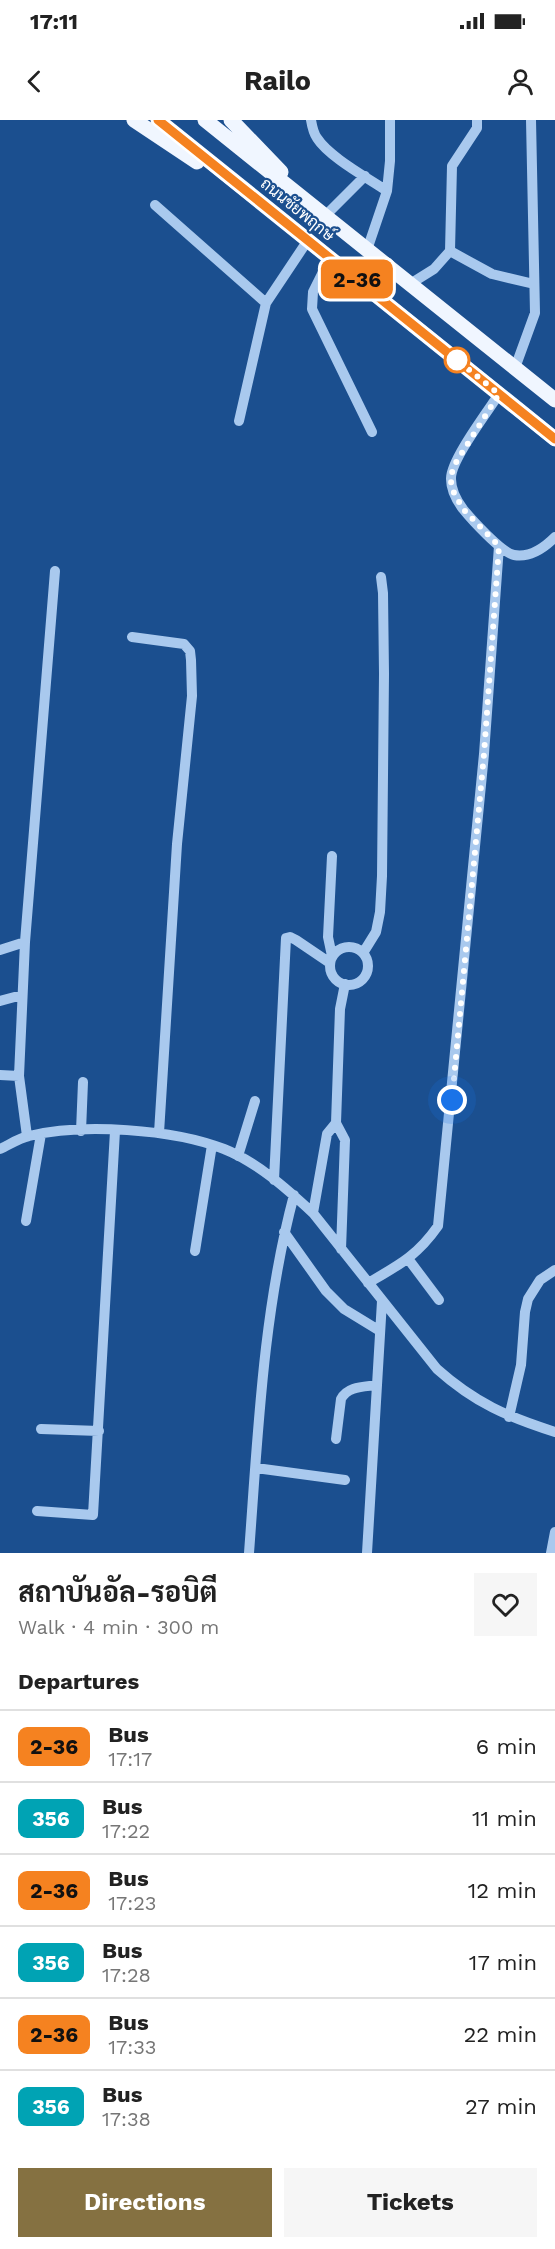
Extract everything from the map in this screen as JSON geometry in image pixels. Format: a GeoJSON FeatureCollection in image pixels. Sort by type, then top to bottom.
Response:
{"type":"FeatureCollection","features":[{"type":"Feature","properties":{"kind":"main road"},"geometry":{"type":"LineString","coordinates":[[134,120],[293,228]]}},
{"type":"Feature","properties":{"kind":"main road","name":"ถนนชัยพฤกษ์"},"geometry":{"type":"LineString","coordinates":[[158,120],[555,439]]}},
{"type":"Feature","properties":{"kind":"main road","name":"ถนนชัยพฤกษ์"},"geometry":{"type":"LineString","coordinates":[[205,120],[555,400]]}},
{"type":"Feature","properties":{"kind":"main road"},"geometry":{"type":"LineString","coordinates":[[231,120],[312,206]]}},
{"type":"Feature","properties":{"kind":"street"},"geometry":{"type":"LineString","coordinates":[[311,120],[317,138],[344,162],[387,191]]}},
{"type":"Feature","properties":{"kind":"street"},"geometry":{"type":"LineString","coordinates":[[367,250],[387,191],[390,120]]}},
{"type":"Feature","properties":{"kind":"street"},"geometry":{"type":"LineString","coordinates":[[410,285],[434,269],[450,250],[452,166],[477,128],[477,120]]}},
{"type":"Feature","properties":{"kind":"street"},"geometry":{"type":"LineString","coordinates":[[515,368],[535,313],[531,120]]}},
{"type":"Feature","properties":{"kind":"street"},"geometry":{"type":"LineString","coordinates":[[325,216],[365,176]]}},
{"type":"Feature","properties":{"kind":"street"},"geometry":{"type":"LineString","coordinates":[[155,205],[266,303]]}},
{"type":"Feature","properties":{"kind":"street"},"geometry":{"type":"LineString","coordinates":[[239,421],[266,303],[308,240]]}},
{"type":"Feature","properties":{"kind":"street"},"geometry":{"type":"LineString","coordinates":[[450,250],[492,274],[534,284]]}},
{"type":"Feature","properties":{"kind":"street"},"geometry":{"type":"LineString","coordinates":[[330,258],[313,292],[312,309],[372,432]]}},
{"type":"Feature","properties":{"kind":"street"},"geometry":{"type":"LineString","coordinates":[[499,394],[455,464],[450,478],[454,493],[463,509],[499,546],[514,555],[532,554],[549,544],[555,537]]}},
{"type":"Feature","properties":{"kind":"street"},"geometry":{"type":"LineString","coordinates":[[368,1283],[409,1260],[427,1242],[438,1226],[484,754],[499,546]]}},
{"type":"Feature","properties":{"kind":"street"},"geometry":{"type":"LineString","coordinates":[[27,1136],[19,1076],[22,995],[55,571]]}},
{"type":"Feature","properties":{"kind":"street"},"geometry":{"type":"LineString","coordinates":[[363,953],[376,932],[380,912],[384,674],[381,577]]}},
{"type":"Feature","properties":{"kind":"street"},"geometry":{"type":"LineString","coordinates":[[132,637],[184,644],[190,651],[191,660],[192,696],[177,844],[159,1133]]}},
{"type":"Feature","properties":{"kind":"street"},"geometry":{"type":"LineString","coordinates":[[331,959],[344,947],[351,946],[363,953],[368,964],[365,975],[357,983],[345,984],[333,976],[328,937],[332,856]]}},
{"type":"Feature","properties":{"kind":"street"},"geometry":{"type":"LineString","coordinates":[[274,1180],[286,938],[290,937],[331,959]]}},
{"type":"Feature","properties":{"kind":"street"},"geometry":{"type":"LineString","coordinates":[[0,950],[25,942]]}},
{"type":"Feature","properties":{"kind":"street"},"geometry":{"type":"LineString","coordinates":[[341,1248],[345,1140],[336,1123],[340,1009],[345,984]]}},
{"type":"Feature","properties":{"kind":"street"},"geometry":{"type":"LineString","coordinates":[[0,1001],[22,995]]}},
{"type":"Feature","properties":{"kind":"street"},"geometry":{"type":"LineString","coordinates":[[0,1075],[19,1076]]}},
{"type":"Feature","properties":{"kind":"street"},"geometry":{"type":"LineString","coordinates":[[81,1131],[83,1082]]}},
{"type":"Feature","properties":{"kind":"street"},"geometry":{"type":"LineString","coordinates":[[238,1156],[255,1101]]}},
{"type":"Feature","properties":{"kind":"street"},"geometry":{"type":"LineString","coordinates":[[313,1213],[327,1134],[336,1123]]}},
{"type":"Feature","properties":{"kind":"street"},"geometry":{"type":"LineString","coordinates":[[0,1149],[27,1136],[81,1131],[115,1131],[159,1133],[197,1140],[238,1156],[294,1195],[313,1213],[382,1301],[444,1375],[457,1387],[509,1417],[555,1432]]}},
{"type":"Feature","properties":{"kind":"street"},"geometry":{"type":"LineString","coordinates":[[37,1511],[93,1515],[115,1131]]}},
{"type":"Feature","properties":{"kind":"street"},"geometry":{"type":"LineString","coordinates":[[26,1221],[41,1134]]}},
{"type":"Feature","properties":{"kind":"street"},"geometry":{"type":"LineString","coordinates":[[195,1251],[212,1145]]}},
{"type":"Feature","properties":{"kind":"street"},"geometry":{"type":"LineString","coordinates":[[249,1553],[270,1306],[284,1232],[294,1195]]}},
{"type":"Feature","properties":{"kind":"street"},"geometry":{"type":"LineString","coordinates":[[284,1232],[326,1291],[344,1309],[380,1331]]}},
{"type":"Feature","properties":{"kind":"street"},"geometry":{"type":"LineString","coordinates":[[409,1260],[439,1300]]}},
{"type":"Feature","properties":{"kind":"street"},"geometry":{"type":"LineString","coordinates":[[509,1417],[521,1365],[525,1311],[532,1290],[540,1280],[555,1270]]}},
{"type":"Feature","properties":{"kind":"street"},"geometry":{"type":"LineString","coordinates":[[540,1280],[555,1279]]}},
{"type":"Feature","properties":{"kind":"street"},"geometry":{"type":"LineString","coordinates":[[367,1553],[382,1301]]}},
{"type":"Feature","properties":{"kind":"street"},"geometry":{"type":"LineString","coordinates":[[336,1439],[340,1399],[354,1388],[377,1385]]}},
{"type":"Feature","properties":{"kind":"street"},"geometry":{"type":"LineString","coordinates":[[41,1429],[99,1431]]}},
{"type":"Feature","properties":{"kind":"street"},"geometry":{"type":"LineString","coordinates":[[256,1468],[345,1480]]}},
{"type":"Feature","properties":{"kind":"street"},"geometry":{"type":"LineString","coordinates":[[551,1553],[555,1532]]}},
{"type":"Feature","properties":{"kind":"bus line","name":"2-36"},"geometry":{"type":"LineString","coordinates":[[158,120],[555,439]]}},
{"type":"Feature","properties":{"kind":"route"},"geometry":{"type":"LineString","coordinates":[[452,1100],[484,754],[499,546],[463,509],[454,493],[450,478],[455,464],[499,394],[457,360]]}}]}
